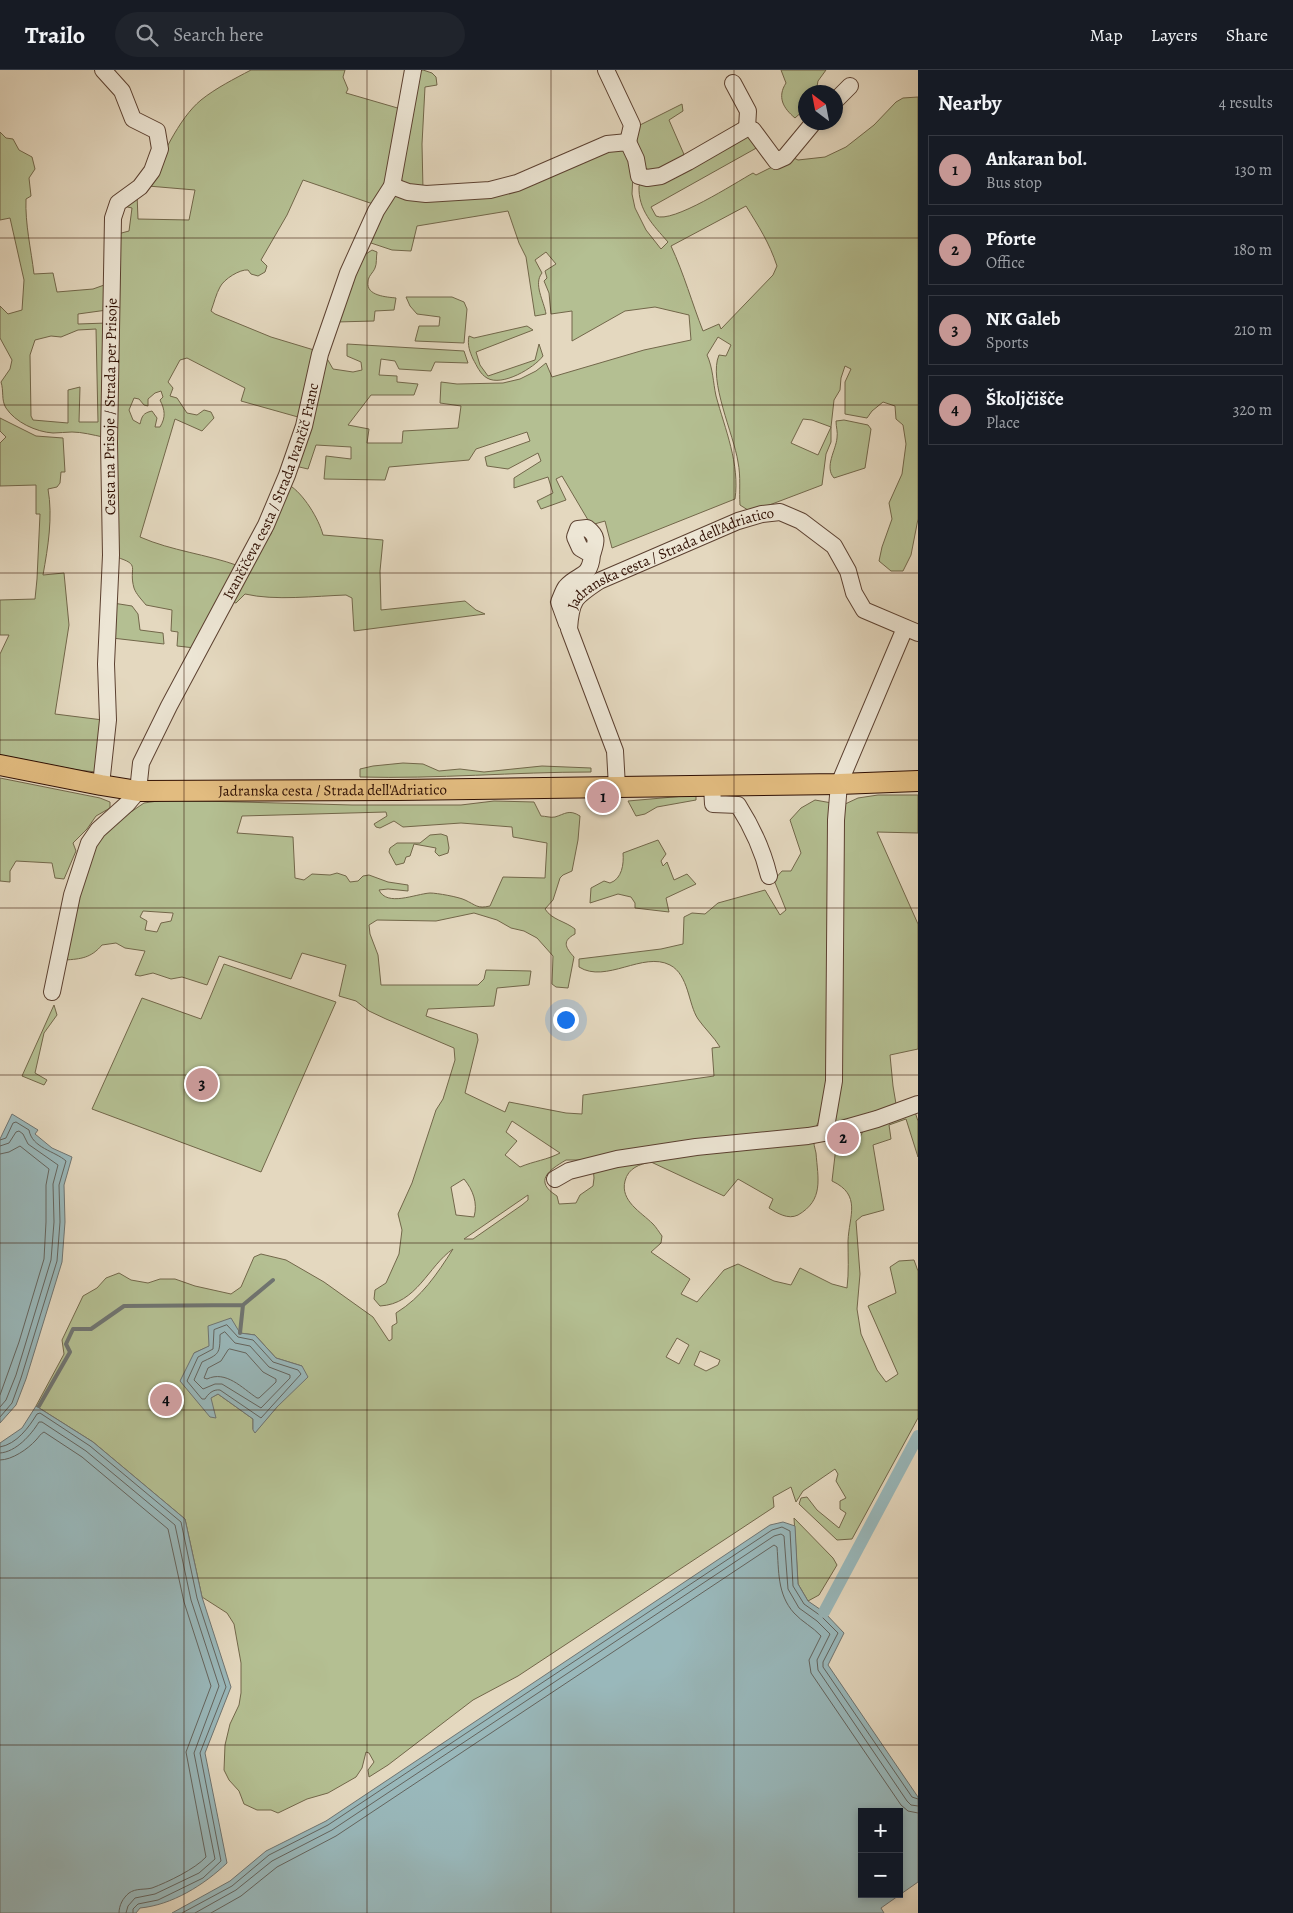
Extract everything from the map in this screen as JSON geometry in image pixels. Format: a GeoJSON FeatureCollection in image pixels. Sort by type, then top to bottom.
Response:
{"type":"FeatureCollection","features":[{"type":"Feature","properties":{"kind":"main road","name":"Jadranska cesta / Strada dell'Adriatico"},"geometry":{"type":"LineString","coordinates":[[0,765],[138,791],[313,791],[712,786],[839,784],[918,780]]}},
{"type":"Feature","properties":{"kind":"street","name":"Cesta na Prisoje / Strada per Prisoje"},"geometry":{"type":"LineString","coordinates":[[101,785],[108,720],[106,664],[111,555],[109,442],[113,218],[118,203],[140,187],[152,171],[160,149],[157,131],[133,119],[122,91],[103,70]]}},
{"type":"Feature","properties":{"kind":"street","name":"Ivančičeva cesta / Strada Ivančič Franc"},"geometry":{"type":"LineString","coordinates":[[138,791],[145,755],[169,706],[266,525],[286,475],[304,426],[320,354],[348,273],[376,211],[392,186],[413,70]]}},
{"type":"Feature","properties":{"kind":"street"},"geometry":{"type":"LineString","coordinates":[[606,70],[632,125],[628,142],[636,159],[639,176],[647,178],[661,176],[747,128],[753,130],[776,161],[785,157],[807,130]]}},
{"type":"Feature","properties":{"kind":"street"},"geometry":{"type":"LineString","coordinates":[[733,83],[748,111],[747,128]]}},
{"type":"Feature","properties":{"kind":"street"},"geometry":{"type":"LineString","coordinates":[[843,93],[850,86]]}},
{"type":"Feature","properties":{"kind":"street"},"geometry":{"type":"LineString","coordinates":[[392,186],[408,192],[426,194],[490,190],[517,183],[607,144],[628,142]]}},
{"type":"Feature","properties":{"kind":"street","name":"Jadranska cesta / Strada dell'Adriatico"},"geometry":{"type":"LineString","coordinates":[[617,787],[615,750],[569,629],[570,609],[580,594],[599,581],[738,521],[762,514],[780,512],[801,521],[834,546],[848,571],[854,593],[864,610],[912,630],[839,784]]}},
{"type":"Feature","properties":{"kind":"street"},"geometry":{"type":"LineString","coordinates":[[569,629],[559,602],[566,587],[586,573],[591,566],[592,555]]}},
{"type":"Feature","properties":{"kind":"street"},"geometry":{"type":"LineString","coordinates":[[824,1133],[834,1081],[836,820],[839,784]]}},
{"type":"Feature","properties":{"kind":"street"},"geometry":{"type":"LineString","coordinates":[[712,786],[713,804],[738,804],[764,855],[769,876]]}},
{"type":"Feature","properties":{"kind":"street"},"geometry":{"type":"LineString","coordinates":[[52,992],[72,896],[89,843],[98,830],[127,804],[138,791]]}},
{"type":"Feature","properties":{"kind":"street"},"geometry":{"type":"LineString","coordinates":[[555,1179],[569,1171],[617,1160],[696,1147],[824,1133],[877,1119],[918,1104]]}},
{"type":"Feature","properties":{"kind":"green space"},"geometry":{"type":"Polygon","coordinates":[[[251,70],[345,70],[343,77],[348,89],[346,93],[401,109],[386,181],[373,204],[303,180],[287,215],[261,260],[267,266],[265,272],[258,276],[251,274],[248,270],[237,273],[222,284],[215,299],[211,311],[215,314],[271,337],[314,350],[298,417],[241,401],[245,388],[187,358],[180,360],[168,382],[173,388],[170,396],[177,398],[187,413],[197,415],[204,410],[211,412],[214,418],[202,431],[175,419],[140,537],[164,546],[239,566],[195,648],[177,646],[178,632],[171,631],[172,610],[146,605],[134,588],[132,565],[116,557],[114,235],[129,231],[132,208],[123,206],[137,194],[138,219],[189,220],[195,190],[148,186],[164,152],[178,128],[193,108],[201,100],[225,84],[251,70]],[[161,391],[155,393],[148,399],[148,406],[144,405],[139,399],[134,398],[129,410],[133,420],[140,424],[143,415],[152,411],[157,418],[155,427],[160,427],[164,417],[164,410],[160,400],[163,397],[161,391]]]}},
{"type":"Feature","properties":{"kind":"green space"},"geometry":{"type":"Polygon","coordinates":[[[423,70],[432,73],[436,77],[437,85],[425,87],[422,144],[423,190],[403,185],[400,173],[416,72],[423,70]]]}},
{"type":"Feature","properties":{"kind":"green space"},"geometry":{"type":"Polygon","coordinates":[[[781,70],[826,70],[817,85],[798,85],[798,115],[795,118],[787,110],[783,102],[782,93],[786,83],[781,70]]]}},
{"type":"Feature","properties":{"kind":"green space"},"geometry":{"type":"Polygon","coordinates":[[[918,97],[918,519],[911,555],[903,571],[891,571],[879,561],[892,519],[889,503],[902,474],[906,444],[903,425],[896,419],[895,406],[883,402],[867,418],[845,414],[845,382],[851,369],[845,366],[840,390],[834,400],[831,442],[826,454],[822,485],[751,512],[740,505],[738,462],[719,393],[717,378],[716,366],[719,355],[726,356],[731,345],[718,337],[707,355],[734,460],[735,499],[612,548],[605,521],[591,525],[562,476],[556,479],[566,500],[541,509],[537,501],[553,493],[548,477],[514,488],[514,478],[541,461],[538,453],[508,469],[487,466],[485,457],[530,441],[527,432],[476,449],[469,460],[389,467],[385,480],[324,479],[326,456],[351,459],[351,447],[316,445],[308,469],[295,466],[325,355],[333,369],[353,372],[362,370],[361,362],[347,356],[347,344],[464,351],[468,363],[435,362],[431,371],[399,369],[395,361],[381,359],[379,375],[397,376],[397,382],[418,384],[414,395],[371,395],[348,425],[369,429],[367,443],[402,443],[403,431],[458,428],[461,406],[440,403],[441,382],[457,384],[503,383],[520,379],[536,371],[546,363],[552,377],[644,350],[691,340],[689,315],[655,307],[625,311],[572,341],[572,311],[551,314],[549,293],[544,281],[547,278],[545,271],[556,264],[546,252],[535,260],[542,273],[539,287],[546,314],[535,316],[526,257],[508,211],[417,226],[411,251],[392,250],[368,242],[394,193],[480,193],[613,147],[627,152],[633,174],[632,194],[635,208],[646,230],[661,249],[668,242],[644,210],[639,195],[639,186],[642,182],[749,131],[760,146],[651,207],[656,216],[664,217],[675,214],[689,209],[753,173],[756,175],[792,157],[798,160],[825,157],[846,147],[874,125],[896,102],[903,98],[918,97]],[[746,206],[671,246],[703,331],[719,324],[721,329],[773,275],[777,266],[767,242],[746,206]],[[803,419],[791,443],[818,455],[831,427],[812,420],[803,419]]]}},
{"type":"Feature","properties":{"kind":"green space"},"geometry":{"type":"Polygon","coordinates":[[[682,104],[683,111],[669,120],[686,159],[659,173],[647,171],[636,146],[636,127],[682,104]]]}},
{"type":"Feature","properties":{"kind":"green space"},"geometry":{"type":"Polygon","coordinates":[[[0,132],[6,138],[13,139],[19,150],[32,157],[35,169],[29,178],[31,196],[26,199],[27,227],[34,274],[53,273],[57,292],[93,289],[107,284],[107,310],[78,314],[78,324],[107,323],[103,437],[80,432],[53,433],[40,431],[20,422],[4,405],[1,382],[10,369],[12,360],[0,338],[0,306],[8,314],[22,310],[24,280],[10,218],[0,220],[0,132]],[[96,329],[78,330],[61,337],[51,336],[35,340],[30,355],[31,416],[33,420],[68,423],[68,390],[80,387],[79,422],[98,422],[96,329]]]}},
{"type":"Feature","properties":{"kind":"green space"},"geometry":{"type":"Polygon","coordinates":[[[372,250],[377,252],[376,262],[369,278],[368,287],[378,295],[396,298],[394,310],[375,311],[374,321],[336,322],[363,256],[372,250]]]}},
{"type":"Feature","properties":{"kind":"green space"},"geometry":{"type":"Polygon","coordinates":[[[406,297],[452,297],[464,302],[467,309],[464,343],[415,341],[419,326],[439,326],[440,317],[417,314],[410,306],[406,297]]]}},
{"type":"Feature","properties":{"kind":"green space"},"geometry":{"type":"Polygon","coordinates":[[[527,326],[533,330],[476,352],[480,365],[488,376],[535,360],[539,344],[543,356],[533,366],[517,375],[501,380],[487,378],[479,370],[473,359],[469,345],[469,336],[474,338],[527,326]]]}},
{"type":"Feature","properties":{"kind":"green space"},"geometry":{"type":"Polygon","coordinates":[[[0,418],[36,436],[63,438],[65,472],[61,472],[60,483],[57,487],[48,489],[50,521],[43,575],[64,573],[69,625],[55,714],[103,720],[97,772],[0,755],[0,654],[9,635],[0,635],[0,600],[35,599],[40,514],[36,514],[36,485],[0,486],[0,443],[6,437],[0,431],[0,418]]]}},
{"type":"Feature","properties":{"kind":"green space"},"geometry":{"type":"Polygon","coordinates":[[[844,420],[868,425],[871,429],[865,468],[834,478],[831,474],[830,464],[837,438],[836,421],[844,420]]]}},
{"type":"Feature","properties":{"kind":"green space"},"geometry":{"type":"Polygon","coordinates":[[[289,485],[300,494],[310,507],[323,535],[383,540],[380,571],[381,610],[465,601],[476,610],[485,614],[354,631],[352,598],[346,595],[282,598],[245,594],[236,603],[232,602],[263,544],[271,534],[289,485]]]}},
{"type":"Feature","properties":{"kind":"green space"},"geometry":{"type":"Polygon","coordinates":[[[113,603],[132,606],[138,614],[140,630],[163,633],[164,644],[112,638],[113,603]]]}},
{"type":"Feature","properties":{"kind":"green space"},"geometry":{"type":"Polygon","coordinates":[[[403,763],[423,764],[439,771],[460,769],[484,772],[542,766],[591,768],[591,772],[360,777],[360,769],[403,763]]]}},
{"type":"Feature","properties":{"kind":"green space"},"geometry":{"type":"Polygon","coordinates":[[[0,778],[100,798],[110,802],[110,808],[96,816],[87,829],[73,843],[76,851],[64,879],[55,878],[52,863],[16,861],[10,871],[10,882],[0,881],[0,778]]]}},
{"type":"Feature","properties":{"kind":"green space"},"geometry":{"type":"Polygon","coordinates":[[[696,795],[696,800],[657,807],[645,814],[636,816],[628,801],[696,795]]]}},
{"type":"Feature","properties":{"kind":"green space"},"geometry":{"type":"Polygon","coordinates":[[[878,795],[918,795],[918,833],[877,832],[918,924],[918,1049],[890,1055],[896,1104],[893,1109],[835,1123],[822,1117],[814,1135],[818,1188],[812,1203],[798,1215],[790,1217],[769,1208],[773,1199],[738,1179],[724,1196],[651,1162],[639,1165],[632,1170],[625,1181],[624,1188],[628,1200],[653,1224],[662,1236],[661,1243],[651,1252],[690,1279],[681,1294],[697,1302],[724,1270],[738,1264],[774,1281],[791,1285],[800,1268],[832,1284],[847,1288],[848,1241],[852,1207],[847,1193],[832,1181],[836,1147],[846,1140],[859,1139],[865,1127],[915,1112],[918,1121],[918,1157],[906,1119],[889,1125],[891,1139],[873,1145],[884,1210],[862,1216],[856,1221],[860,1274],[857,1309],[861,1334],[877,1370],[886,1382],[898,1374],[868,1306],[896,1293],[890,1267],[899,1261],[914,1260],[918,1271],[918,1418],[852,1539],[837,1540],[799,1504],[801,1498],[807,1497],[817,1510],[839,1528],[846,1513],[840,1509],[840,1501],[846,1498],[836,1481],[838,1474],[835,1469],[803,1491],[796,1502],[791,1487],[773,1497],[774,1507],[518,1676],[473,1700],[388,1765],[369,1777],[368,1770],[374,1762],[369,1753],[366,1752],[362,1768],[356,1777],[328,1793],[307,1799],[278,1813],[271,1810],[257,1810],[244,1804],[239,1791],[229,1780],[224,1770],[225,1745],[230,1724],[239,1705],[241,1693],[241,1663],[234,1624],[227,1613],[202,1597],[185,1519],[93,1442],[36,1406],[64,1354],[62,1340],[83,1296],[97,1288],[106,1278],[119,1273],[131,1280],[148,1283],[160,1279],[175,1279],[195,1286],[231,1294],[241,1287],[254,1257],[261,1254],[286,1260],[324,1282],[373,1317],[389,1341],[392,1339],[392,1326],[397,1323],[396,1313],[414,1300],[435,1276],[453,1249],[444,1256],[413,1292],[404,1299],[393,1304],[380,1306],[374,1299],[375,1290],[386,1283],[399,1254],[402,1230],[398,1214],[412,1183],[436,1110],[443,1099],[455,1060],[454,1048],[369,1011],[356,1001],[339,996],[346,965],[302,953],[291,979],[219,956],[207,985],[182,977],[171,979],[153,973],[140,976],[135,975],[145,951],[125,948],[116,943],[102,945],[94,953],[85,957],[65,960],[94,844],[119,820],[144,803],[165,800],[352,805],[461,805],[494,801],[534,802],[541,816],[553,817],[570,812],[580,816],[572,871],[560,878],[553,900],[545,909],[551,916],[575,929],[575,934],[568,939],[566,944],[574,957],[568,988],[556,987],[552,984],[553,956],[537,938],[524,931],[511,928],[497,920],[474,913],[436,921],[377,920],[369,925],[370,934],[378,955],[381,985],[478,985],[484,979],[486,970],[531,971],[529,985],[497,988],[494,1006],[428,1009],[426,1016],[477,1034],[478,1040],[465,1093],[505,1112],[509,1102],[566,1113],[582,1114],[583,1095],[714,1076],[712,1048],[720,1047],[698,1019],[685,983],[670,965],[648,962],[601,972],[579,967],[579,959],[661,949],[683,944],[684,917],[692,913],[705,914],[718,903],[765,890],[780,915],[786,910],[774,880],[782,871],[791,871],[801,853],[790,820],[801,808],[815,800],[843,805],[858,798],[878,795]],[[386,812],[242,816],[237,833],[293,837],[295,878],[304,880],[312,874],[330,875],[337,873],[346,876],[350,882],[358,881],[363,876],[369,875],[388,882],[408,885],[408,891],[379,890],[388,898],[395,899],[433,893],[448,895],[477,906],[486,907],[490,906],[503,877],[545,878],[547,843],[513,837],[512,827],[461,823],[403,827],[394,821],[380,828],[376,827],[374,824],[387,816],[386,812]],[[143,911],[140,917],[147,921],[145,930],[157,932],[161,923],[171,921],[173,913],[143,911]],[[512,1121],[506,1132],[517,1141],[505,1155],[520,1167],[560,1153],[512,1121]],[[566,1160],[546,1176],[545,1181],[550,1191],[557,1196],[559,1204],[576,1203],[580,1195],[593,1186],[593,1166],[580,1160],[566,1160]],[[464,1179],[451,1187],[456,1215],[474,1217],[474,1197],[464,1179]],[[528,1195],[464,1239],[473,1239],[522,1205],[528,1200],[528,1195]],[[240,1333],[194,1353],[210,1398],[218,1394],[253,1419],[253,1429],[255,1432],[277,1407],[302,1366],[276,1358],[255,1335],[240,1333]],[[677,1338],[666,1357],[679,1364],[689,1345],[677,1338]],[[700,1351],[694,1365],[706,1371],[718,1365],[720,1360],[700,1351]]]}},
{"type":"Feature","properties":{"kind":"green space"},"geometry":{"type":"Polygon","coordinates":[[[441,834],[447,836],[448,853],[439,856],[435,852],[436,848],[414,844],[410,856],[406,857],[404,863],[396,865],[389,852],[390,848],[397,843],[420,843],[430,835],[441,834]]]}},
{"type":"Feature","properties":{"kind":"green space"},"geometry":{"type":"Polygon","coordinates":[[[658,840],[666,854],[661,861],[663,866],[667,862],[674,880],[687,874],[696,884],[666,898],[669,912],[635,908],[635,903],[631,897],[618,894],[590,903],[591,888],[604,881],[610,883],[620,875],[623,853],[658,840]]]}},
{"type":"Feature","properties":{"kind":"green space"},"geometry":{"type":"Polygon","coordinates":[[[224,964],[336,1002],[261,1172],[92,1109],[142,998],[201,1019],[224,964]]]}},
{"type":"Feature","properties":{"kind":"green space"},"geometry":{"type":"Polygon","coordinates":[[[54,1005],[57,1015],[44,1033],[35,1073],[47,1080],[44,1085],[22,1076],[54,1005]]]}},
{"type":"Feature","properties":{"kind":"green space"},"geometry":{"type":"Polygon","coordinates":[[[794,1518],[833,1558],[837,1565],[819,1595],[808,1601],[798,1584],[794,1518]]]}},
{"type":"Feature","properties":{"kind":"water"},"geometry":{"type":"Polygon","coordinates":[[[12,1114],[38,1130],[35,1134],[52,1148],[72,1157],[64,1185],[65,1222],[62,1262],[26,1379],[16,1405],[0,1423],[0,1139],[12,1114]]]}},
{"type":"Feature","properties":{"kind":"water"},"geometry":{"type":"Polygon","coordinates":[[[231,1318],[240,1333],[255,1335],[276,1358],[302,1366],[308,1377],[277,1407],[255,1433],[253,1430],[253,1419],[218,1394],[211,1398],[216,1418],[210,1417],[180,1381],[194,1353],[209,1346],[208,1326],[231,1318]]]}},
{"type":"Feature","properties":{"kind":"water"},"geometry":{"type":"Polygon","coordinates":[[[36,1406],[93,1442],[185,1519],[202,1597],[231,1687],[205,1753],[227,1863],[187,1893],[164,1903],[140,1908],[136,1913],[0,1913],[0,1443],[22,1428],[36,1406]]]}},
{"type":"Feature","properties":{"kind":"water"},"geometry":{"type":"Polygon","coordinates":[[[783,1522],[795,1526],[798,1584],[808,1601],[824,1612],[844,1633],[828,1665],[918,1797],[918,1882],[903,1893],[903,1808],[858,1808],[858,1898],[895,1898],[881,1908],[884,1913],[172,1913],[230,1881],[266,1851],[326,1821],[770,1525],[783,1522]]]}},
{"type":"Feature","properties":{"kind":"waterway"},"geometry":{"type":"LineString","coordinates":[[39,1406],[70,1352],[66,1344],[73,1329],[91,1329],[124,1306],[243,1305],[273,1280]]}},
{"type":"Feature","properties":{"kind":"waterway"},"geometry":{"type":"LineString","coordinates":[[240,1333],[243,1305]]}},
{"type":"Feature","properties":{"kind":"waterway"},"geometry":{"type":"LineString","coordinates":[[824,1612],[918,1436]]}},
{"type":"Feature","properties":{"kind":"place","name":"Ankaran bol."},"geometry":{"type":"Point","coordinates":[603,797]}},
{"type":"Feature","properties":{"kind":"place","name":"NK Galeb"},"geometry":{"type":"Point","coordinates":[202,1084]}},
{"type":"Feature","properties":{"kind":"place","name":"Pforte"},"geometry":{"type":"Point","coordinates":[843,1138]}},
{"type":"Feature","properties":{"kind":"place","name":"Školjčišče"},"geometry":{"type":"Point","coordinates":[166,1400]}}]}
